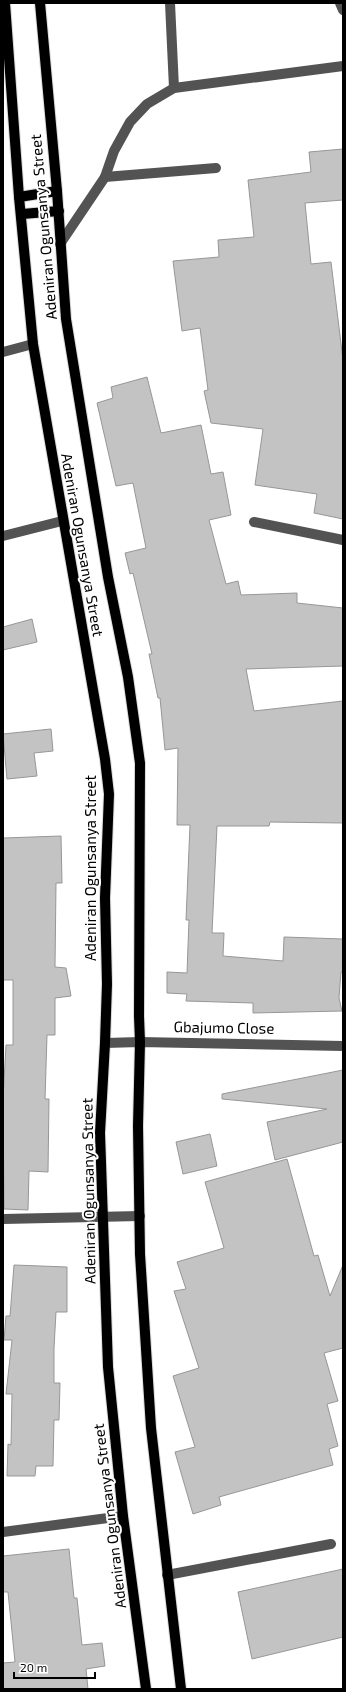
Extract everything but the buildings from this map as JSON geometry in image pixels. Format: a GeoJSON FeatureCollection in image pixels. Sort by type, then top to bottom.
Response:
{"type":"FeatureCollection","features":[{"type":"Feature","properties":{"kind":"main road","name":"Adeniran Ogunsanya Street"},"geometry":{"type":"LineString","coordinates":[[5,3],[19,197],[22,214],[33,344],[62,521],[105,759],[109,794],[105,898],[107,984],[100,1133],[108,1367],[123,1516],[146,1689]]}},
{"type":"Feature","properties":{"kind":"main road","name":"Adeniran Ogunsanya Street"},"geometry":{"type":"LineString","coordinates":[[40,3],[59,211],[66,319],[108,577],[128,677],[140,763],[140,1042],[138,1126],[140,1254],[151,1428],[181,1689]]}},
{"type":"Feature","properties":{"kind":"main road"},"geometry":{"type":"LineString","coordinates":[[19,197],[57,191]]}},
{"type":"Feature","properties":{"kind":"main road"},"geometry":{"type":"LineString","coordinates":[[22,214],[59,211]]}},
{"type":"Feature","properties":{"kind":"street"},"geometry":{"type":"LineString","coordinates":[[170,3],[174,88]]}},
{"type":"Feature","properties":{"kind":"street"},"geometry":{"type":"LineString","coordinates":[[340,3],[343,10]]}},
{"type":"Feature","properties":{"kind":"street"},"geometry":{"type":"LineString","coordinates":[[60,244],[105,177],[114,151],[130,122],[147,104],[174,88],[343,66]]}},
{"type":"Feature","properties":{"kind":"street"},"geometry":{"type":"LineString","coordinates":[[105,177],[216,168]]}},
{"type":"Feature","properties":{"kind":"street"},"geometry":{"type":"LineString","coordinates":[[3,352],[33,344]]}},
{"type":"Feature","properties":{"kind":"street"},"geometry":{"type":"LineString","coordinates":[[3,536],[62,521]]}},
{"type":"Feature","properties":{"kind":"street"},"geometry":{"type":"LineString","coordinates":[[254,522],[343,540]]}},
{"type":"Feature","properties":{"kind":"street","name":"Gbajumo Close"},"geometry":{"type":"LineString","coordinates":[[105,1043],[140,1042],[343,1046]]}},
{"type":"Feature","properties":{"kind":"street"},"geometry":{"type":"LineString","coordinates":[[3,1219],[140,1216]]}},
{"type":"Feature","properties":{"kind":"street"},"geometry":{"type":"LineString","coordinates":[[3,1532],[123,1516]]}},
{"type":"Feature","properties":{"kind":"street"},"geometry":{"type":"LineString","coordinates":[[167,1575],[331,1544]]}}]}
